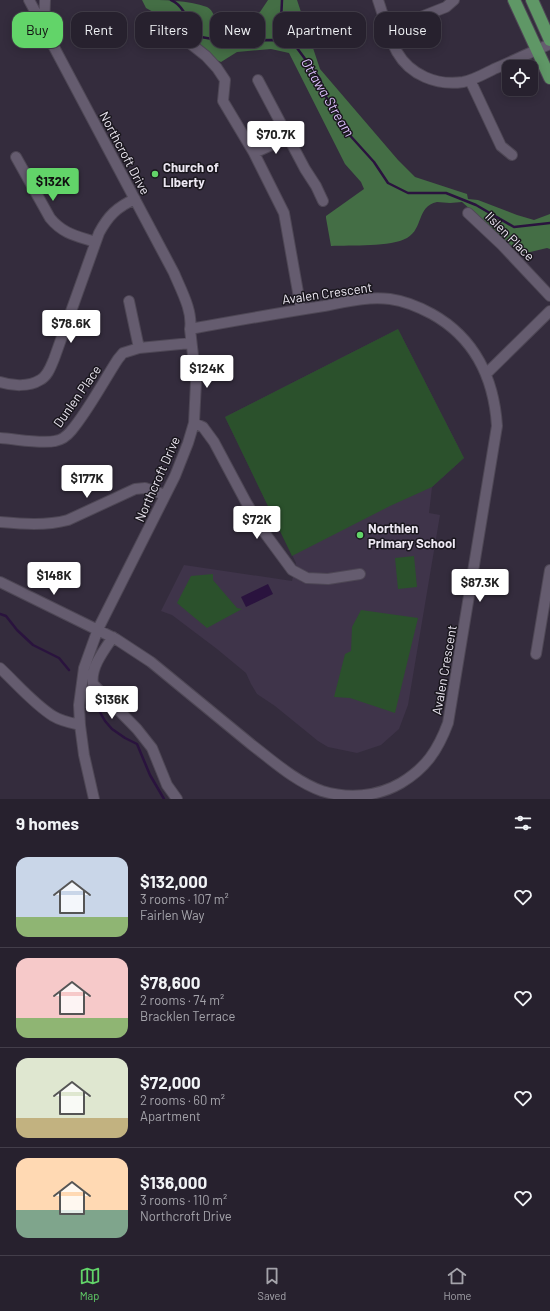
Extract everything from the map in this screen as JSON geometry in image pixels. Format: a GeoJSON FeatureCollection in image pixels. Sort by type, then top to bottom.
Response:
{"type":"FeatureCollection","features":[{"type":"Feature","properties":{"kind":"main road"},"geometry":{"type":"LineString","coordinates":[[514,0],[550,78]]}},
{"type":"Feature","properties":{"kind":"main road"},"geometry":{"type":"LineString","coordinates":[[532,0],[550,40]]}},
{"type":"Feature","properties":{"kind":"street","name":"Northcroft Drive"},"geometry":{"type":"LineString","coordinates":[[29,0],[36,12]]}},
{"type":"Feature","properties":{"kind":"street"},"geometry":{"type":"LineString","coordinates":[[45,0],[45,12]]}},
{"type":"Feature","properties":{"kind":"street"},"geometry":{"type":"LineString","coordinates":[[378,0],[382,12]]}},
{"type":"Feature","properties":{"kind":"street"},"geometry":{"type":"LineString","coordinates":[[433,12],[446,7],[454,0]]}},
{"type":"Feature","properties":{"kind":"street"},"geometry":{"type":"LineString","coordinates":[[395,48],[403,61],[411,69],[435,82],[451,83],[470,80],[550,44]]}},
{"type":"Feature","properties":{"kind":"street","name":"Northcroft Drive"},"geometry":{"type":"LineString","coordinates":[[55,48],[177,280],[186,301],[191,323],[191,343],[196,382],[194,423],[176,476],[98,629],[84,668],[79,705],[80,725],[84,755],[94,799]]}},
{"type":"Feature","properties":{"kind":"street"},"geometry":{"type":"LineString","coordinates":[[196,48],[217,68],[225,80],[223,101],[254,153],[284,214],[301,309]]}},
{"type":"Feature","properties":{"kind":"street"},"geometry":{"type":"LineString","coordinates":[[258,80],[323,201]]}},
{"type":"Feature","properties":{"kind":"street"},"geometry":{"type":"LineString","coordinates":[[470,80],[501,146],[512,156]]}},
{"type":"Feature","properties":{"kind":"street"},"geometry":{"type":"LineString","coordinates":[[254,153],[289,137]]}},
{"type":"Feature","properties":{"kind":"street"},"geometry":{"type":"LineString","coordinates":[[16,157],[56,226],[64,232],[95,242]]}},
{"type":"Feature","properties":{"kind":"street"},"geometry":{"type":"LineString","coordinates":[[0,382],[10,385],[30,384],[40,380],[47,373],[54,359],[95,242],[104,223],[115,210],[123,204],[135,199]]}},
{"type":"Feature","properties":{"kind":"street","name":"Ilslen Place"},"geometry":{"type":"LineString","coordinates":[[468,213],[502,245],[550,296]]}},
{"type":"Feature","properties":{"kind":"street","name":"Avalen Crescent"},"geometry":{"type":"LineString","coordinates":[[0,582],[113,637],[151,662],[247,741],[290,774],[320,791],[332,794],[374,797],[393,788],[412,776],[427,763],[440,744],[448,723],[497,426],[495,404],[482,366],[473,350],[456,330],[442,320],[409,303],[389,299],[372,299],[301,309],[190,329]]}},
{"type":"Feature","properties":{"kind":"street"},"geometry":{"type":"LineString","coordinates":[[129,301],[138,348]]}},
{"type":"Feature","properties":{"kind":"street"},"geometry":{"type":"LineString","coordinates":[[486,374],[550,311]]}},
{"type":"Feature","properties":{"kind":"street","name":"Dunlen Place"},"geometry":{"type":"LineString","coordinates":[[0,438],[47,442],[56,441],[63,438],[70,432],[78,421],[118,359],[123,354],[138,348],[191,343]]}},
{"type":"Feature","properties":{"kind":"street"},"geometry":{"type":"LineString","coordinates":[[194,423],[203,428],[214,442],[264,532],[292,570],[307,578],[328,579],[360,574]]}},
{"type":"Feature","properties":{"kind":"street"},"geometry":{"type":"LineString","coordinates":[[0,522],[45,524],[58,523],[68,520],[135,489],[145,488],[165,495]]}},
{"type":"Feature","properties":{"kind":"street"},"geometry":{"type":"LineString","coordinates":[[536,654],[550,570]]}},
{"type":"Feature","properties":{"kind":"street"},"geometry":{"type":"LineString","coordinates":[[113,637],[98,661],[93,675],[93,684],[137,729],[152,748],[167,786],[177,799]]}},
{"type":"Feature","properties":{"kind":"street"},"geometry":{"type":"LineString","coordinates":[[0,668],[50,713],[66,722],[80,725]]}},
{"type":"Feature","properties":{"kind":"shaded area","name":"Northlen Primary School"},"geometry":{"type":"Polygon","coordinates":[[[398,329],[464,458],[432,487],[429,513],[440,515],[408,705],[399,729],[381,745],[357,753],[328,747],[318,741],[275,706],[257,694],[246,673],[172,615],[161,611],[184,565],[292,581],[296,563],[225,417],[398,329]]]}},
{"type":"Feature","properties":{"kind":"shaded area"},"geometry":{"type":"Polygon","coordinates":[[[268,584],[273,594],[246,607],[241,597],[268,584]]]}},
{"type":"Feature","properties":{"kind":"green space"},"geometry":{"type":"Polygon","coordinates":[[[142,0],[176,1],[207,7],[212,12],[210,12],[210,48],[265,48],[265,12],[260,12],[268,0],[297,0],[301,12],[273,12],[273,48],[313,48],[320,69],[398,160],[415,177],[467,194],[468,199],[478,200],[534,220],[550,214],[550,249],[547,248],[520,253],[462,202],[437,202],[430,205],[426,208],[412,234],[400,241],[381,244],[331,246],[326,216],[364,189],[361,182],[345,164],[289,53],[271,49],[237,52],[221,62],[212,58],[200,48],[202,48],[202,12],[153,12],[146,8],[142,0]]]}},
{"type":"Feature","properties":{"kind":"green space"},"geometry":{"type":"Polygon","coordinates":[[[398,329],[464,458],[432,487],[390,506],[292,556],[225,417],[398,329]]]}},
{"type":"Feature","properties":{"kind":"green space"},"geometry":{"type":"Polygon","coordinates":[[[414,556],[417,587],[398,589],[395,558],[414,556]]]}},
{"type":"Feature","properties":{"kind":"green space"},"geometry":{"type":"Polygon","coordinates":[[[213,574],[213,580],[237,608],[242,609],[207,628],[177,603],[191,576],[213,574]]]}},
{"type":"Feature","properties":{"kind":"green space"},"geometry":{"type":"Polygon","coordinates":[[[361,610],[418,618],[395,713],[350,698],[334,697],[345,654],[351,651],[352,627],[361,610]]]}},
{"type":"Feature","properties":{"kind":"waterway","name":"Ottawa Stream"},"geometry":{"type":"LineString","coordinates":[[171,0],[178,4],[183,11],[189,27],[201,37],[224,41],[272,40],[294,44],[320,79],[326,97],[334,108],[346,131],[374,162],[388,183],[408,193],[446,193],[476,205],[514,227],[550,223]]}},
{"type":"Feature","properties":{"kind":"waterway"},"geometry":{"type":"LineString","coordinates":[[281,12],[282,0]]}},
{"type":"Feature","properties":{"kind":"waterway"},"geometry":{"type":"LineString","coordinates":[[0,614],[6,616],[17,630],[33,645],[59,658],[69,670]]}},
{"type":"Feature","properties":{"kind":"waterway"},"geometry":{"type":"LineString","coordinates":[[97,707],[105,721],[112,729],[137,744],[150,775],[164,799]]}},
{"type":"Feature","properties":{"kind":"place","name":"Church of Liberty"},"geometry":{"type":"Point","coordinates":[155,174]}},
{"type":"Feature","properties":{"kind":"place","name":"Northlen Primary School"},"geometry":{"type":"Point","coordinates":[360,535]}}]}
